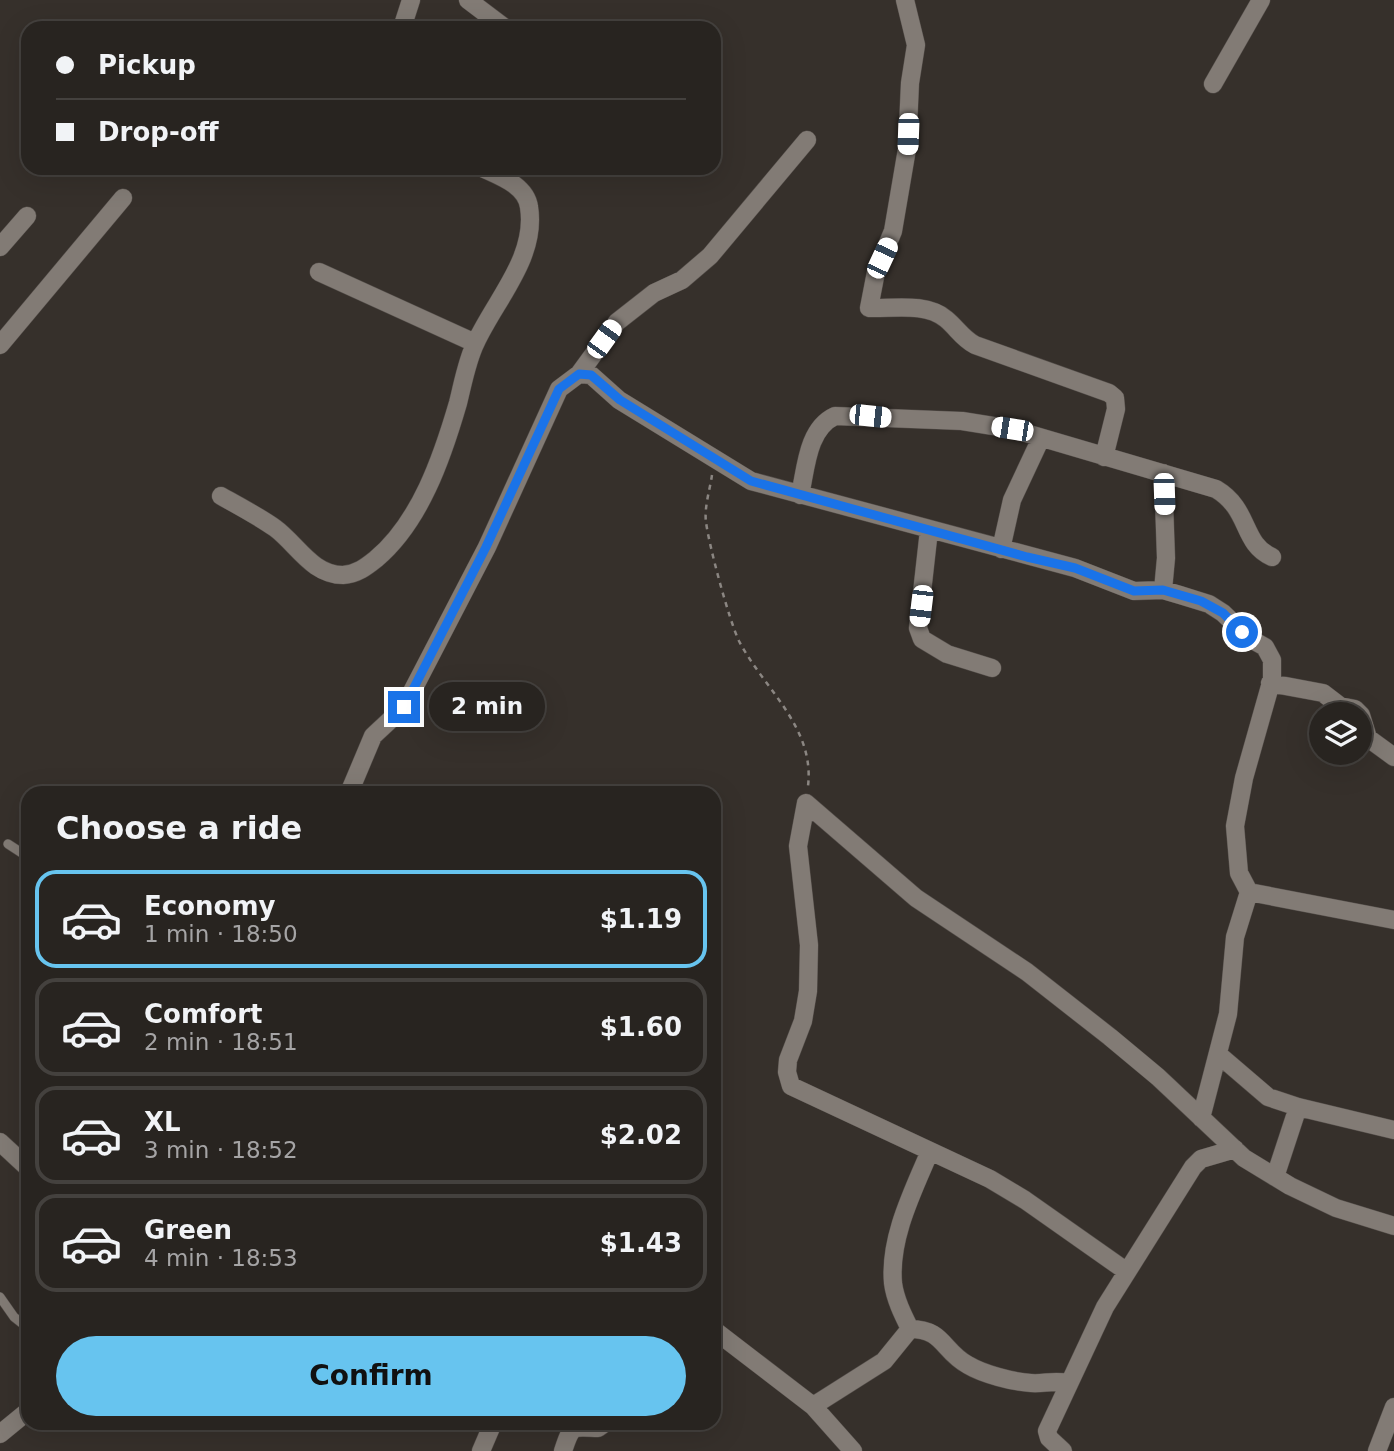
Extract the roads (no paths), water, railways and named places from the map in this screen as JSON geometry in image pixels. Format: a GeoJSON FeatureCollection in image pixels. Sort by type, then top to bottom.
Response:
{"type":"FeatureCollection","features":[{"type":"Feature","properties":{"kind":"street"},"geometry":{"type":"LineString","coordinates":[[404,21],[411,0]]}},
{"type":"Feature","properties":{"kind":"street"},"geometry":{"type":"LineString","coordinates":[[468,0],[496,21]]}},
{"type":"Feature","properties":{"kind":"street"},"geometry":{"type":"LineString","coordinates":[[905,0],[916,45],[910,83],[907,149],[893,231],[876,272],[869,308],[922,309],[936,312],[947,319],[963,339],[975,345],[1109,393],[1115,397],[1116,409],[1104,457]]}},
{"type":"Feature","properties":{"kind":"street"},"geometry":{"type":"LineString","coordinates":[[1213,84],[1261,0]]}},
{"type":"Feature","properties":{"kind":"street"},"geometry":{"type":"LineString","coordinates":[[352,786],[373,736],[404,707],[486,547],[559,389],[579,374],[617,322],[654,293],[682,280],[710,256],[807,140]]}},
{"type":"Feature","properties":{"kind":"street"},"geometry":{"type":"LineString","coordinates":[[221,496],[278,530],[303,556],[326,572],[343,575],[361,571],[394,544],[427,490],[450,429],[475,343],[525,253],[530,231],[529,204],[521,191],[494,175]]}},
{"type":"Feature","properties":{"kind":"street"},"geometry":{"type":"LineString","coordinates":[[0,345],[123,198]]}},
{"type":"Feature","properties":{"kind":"street"},"geometry":{"type":"LineString","coordinates":[[0,247],[27,216]]}},
{"type":"Feature","properties":{"kind":"street"},"geometry":{"type":"LineString","coordinates":[[319,272],[475,343]]}},
{"type":"Feature","properties":{"kind":"street"},"geometry":{"type":"LineString","coordinates":[[579,374],[597,379],[620,400],[751,481],[1075,568],[1134,591],[1163,590],[1214,607],[1249,638],[1265,647],[1272,660],[1270,683],[1244,778],[1235,826],[1239,873],[1249,891],[1235,937],[1228,1014],[1201,1118]]}},
{"type":"Feature","properties":{"kind":"street"},"geometry":{"type":"LineString","coordinates":[[800,495],[814,437],[823,424],[835,416],[962,421],[1012,429],[1216,489],[1239,508],[1253,542],[1262,552],[1272,557]]}},
{"type":"Feature","properties":{"kind":"street"},"geometry":{"type":"LineString","coordinates":[[1001,549],[1012,500],[1041,438]]}},
{"type":"Feature","properties":{"kind":"street"},"geometry":{"type":"LineString","coordinates":[[1163,473],[1166,558],[1163,590]]}},
{"type":"Feature","properties":{"kind":"street"},"geometry":{"type":"LineString","coordinates":[[929,530],[918,628],[922,639],[947,654],[992,668]]}},
{"type":"Feature","properties":{"kind":"street"},"geometry":{"type":"LineString","coordinates":[[1270,683],[1323,693],[1339,706],[1355,709],[1362,715],[1368,738],[1394,757]]}},
{"type":"Feature","properties":{"kind":"street"},"geometry":{"type":"LineString","coordinates":[[1126,1271],[1026,1200],[862,1117],[803,1094],[788,1080],[788,1060],[803,1021],[808,991],[809,945],[798,846],[806,803],[916,898],[1027,972],[1110,1037],[1158,1077],[1235,1149],[1275,1177],[1336,1208],[1394,1226]]}},
{"type":"Feature","properties":{"kind":"street"},"geometry":{"type":"LineString","coordinates":[[1249,891],[1394,920]]}},
{"type":"Feature","properties":{"kind":"street"},"geometry":{"type":"LineString","coordinates":[[1219,1055],[1260,1092],[1298,1107],[1394,1130]]}},
{"type":"Feature","properties":{"kind":"street"},"geometry":{"type":"LineString","coordinates":[[1275,1177],[1298,1107]]}},
{"type":"Feature","properties":{"kind":"street"},"geometry":{"type":"LineString","coordinates":[[0,1142],[21,1162]]}},
{"type":"Feature","properties":{"kind":"street"},"geometry":{"type":"LineString","coordinates":[[1063,1451],[1046,1435],[1105,1307],[1196,1163],[1235,1149]]}},
{"type":"Feature","properties":{"kind":"street"},"geometry":{"type":"LineString","coordinates":[[910,1329],[893,1280],[905,1210],[930,1151]]}},
{"type":"Feature","properties":{"kind":"street"},"geometry":{"type":"LineString","coordinates":[[910,1329],[933,1332],[958,1359],[986,1372],[1031,1383],[1043,1380],[1069,1383]]}},
{"type":"Feature","properties":{"kind":"street"},"geometry":{"type":"LineString","coordinates":[[813,1406],[884,1361],[910,1329]]}},
{"type":"Feature","properties":{"kind":"street"},"geometry":{"type":"LineString","coordinates":[[721,1335],[813,1406],[852,1451]]}},
{"type":"Feature","properties":{"kind":"street"},"geometry":{"type":"LineString","coordinates":[[1377,1451],[1394,1407]]}},
{"type":"Feature","properties":{"kind":"street"},"geometry":{"type":"LineString","coordinates":[[0,1434],[21,1417]]}},
{"type":"Feature","properties":{"kind":"street"},"geometry":{"type":"LineString","coordinates":[[481,1451],[490,1430]]}},
{"type":"Feature","properties":{"kind":"street"},"geometry":{"type":"LineString","coordinates":[[563,1451],[572,1430]]}},
{"type":"Feature","properties":{"kind":"lane"},"geometry":{"type":"LineString","coordinates":[[8,844],[21,852]]}},
{"type":"Feature","properties":{"kind":"lane"},"geometry":{"type":"LineString","coordinates":[[0,1297],[21,1322]]}}]}
